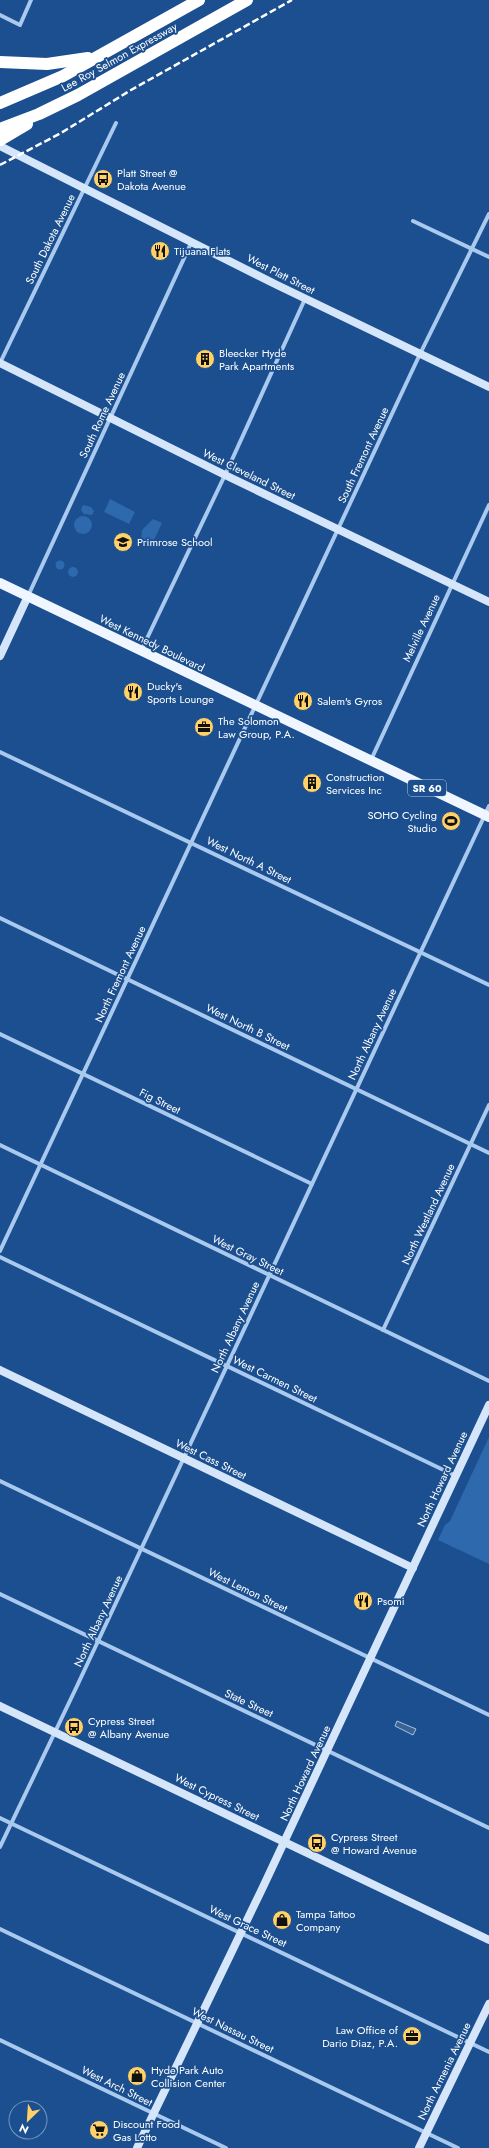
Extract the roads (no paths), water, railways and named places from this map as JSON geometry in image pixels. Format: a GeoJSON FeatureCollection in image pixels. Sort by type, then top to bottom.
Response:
{"type":"FeatureCollection","features":[{"type":"Feature","properties":{"kind":"highway","name":"Lee Roy Selmon Expressway"},"geometry":{"type":"LineString","coordinates":[[0,104],[42,86],[199,0]]}},
{"type":"Feature","properties":{"kind":"highway","name":"Lee Roy Selmon Expressway"},"geometry":{"type":"LineString","coordinates":[[0,128],[31,118],[118,74],[247,0]]}},
{"type":"Feature","properties":{"kind":"highway"},"geometry":{"type":"LineString","coordinates":[[0,62],[47,64],[79,61],[101,55]]}},
{"type":"Feature","properties":{"kind":"highway"},"geometry":{"type":"LineString","coordinates":[[0,140],[31,118]]}},
{"type":"Feature","properties":{"kind":"main road","name":"West Platt Street"},"geometry":{"type":"LineString","coordinates":[[0,146],[305,299],[489,387]]}},
{"type":"Feature","properties":{"kind":"main road","name":"West Cleveland Street"},"geometry":{"type":"LineString","coordinates":[[0,363],[225,475],[489,602]]}},
{"type":"Feature","properties":{"kind":"main road","name":"West Kennedy Boulevard"},"geometry":{"type":"LineString","coordinates":[[0,583],[370,760],[488,812]]}},
{"type":"Feature","properties":{"kind":"main road"},"geometry":{"type":"LineString","coordinates":[[0,656],[28,596]]}},
{"type":"Feature","properties":{"kind":"main road","name":"West Cass Street"},"geometry":{"type":"LineString","coordinates":[[0,1370],[413,1568]]}},
{"type":"Feature","properties":{"kind":"main road","name":"North Howard Avenue"},"geometry":{"type":"LineString","coordinates":[[137,2148],[328,1750],[489,1405]]}},
{"type":"Feature","properties":{"kind":"main road","name":"West Cypress Street"},"geometry":{"type":"LineString","coordinates":[[0,1706],[489,1940]]}},
{"type":"Feature","properties":{"kind":"main road","name":"North Armenia Avenue"},"geometry":{"type":"LineString","coordinates":[[419,2148],[489,2004]]}},
{"type":"Feature","properties":{"kind":"street"},"geometry":{"type":"LineString","coordinates":[[0,15],[20,25],[32,0]]}},
{"type":"Feature","properties":{"kind":"street","name":"South Dakota Avenue"},"geometry":{"type":"LineString","coordinates":[[0,363],[116,123]]}},
{"type":"Feature","properties":{"kind":"street","name":"South Fremont Avenue"},"geometry":{"type":"LineString","coordinates":[[256,705],[420,354],[489,214]]}},
{"type":"Feature","properties":{"kind":"street"},"geometry":{"type":"LineString","coordinates":[[413,221],[489,257]]}},
{"type":"Feature","properties":{"kind":"street","name":"South Rome Avenue"},"geometry":{"type":"LineString","coordinates":[[28,596],[192,241]]}},
{"type":"Feature","properties":{"kind":"street"},"geometry":{"type":"LineString","coordinates":[[141,651],[225,475],[305,299]]}},
{"type":"Feature","properties":{"kind":"street","name":"Melville Avenue"},"geometry":{"type":"LineString","coordinates":[[370,760],[489,505]]}},
{"type":"Feature","properties":{"kind":"street","name":"North Fremont Avenue"},"geometry":{"type":"LineString","coordinates":[[0,1251],[256,705]]}},
{"type":"Feature","properties":{"kind":"street","name":"West North A Street"},"geometry":{"type":"LineString","coordinates":[[0,752],[192,842],[489,985]]}},
{"type":"Feature","properties":{"kind":"street","name":"North Albany Avenue"},"geometry":{"type":"LineString","coordinates":[[0,1847],[56,1732],[420,952],[488,812]]}},
{"type":"Feature","properties":{"kind":"street","name":"West North B Street"},"geometry":{"type":"LineString","coordinates":[[0,918],[489,1153]]}},
{"type":"Feature","properties":{"kind":"street","name":"Fig Street"},"geometry":{"type":"LineString","coordinates":[[0,1034],[312,1184]]}},
{"type":"Feature","properties":{"kind":"street","name":"North Westland Avenue"},"geometry":{"type":"LineString","coordinates":[[384,1330],[489,1105]]}},
{"type":"Feature","properties":{"kind":"street","name":"West Gray Street"},"geometry":{"type":"LineString","coordinates":[[0,1145],[489,1381]]}},
{"type":"Feature","properties":{"kind":"street","name":"West Carmen Street"},"geometry":{"type":"LineString","coordinates":[[0,1257],[456,1476]]}},
{"type":"Feature","properties":{"kind":"street","name":"West Lemon Street"},"geometry":{"type":"LineString","coordinates":[[0,1481],[489,1715]]}},
{"type":"Feature","properties":{"kind":"street","name":"State Street"},"geometry":{"type":"LineString","coordinates":[[0,1594],[489,1828]]}},
{"type":"Feature","properties":{"kind":"street","name":"West Grace Street"},"geometry":{"type":"LineString","coordinates":[[0,1818],[489,2052]]}},
{"type":"Feature","properties":{"kind":"street","name":"West Nassau Street"},"geometry":{"type":"LineString","coordinates":[[0,1929],[458,2148]]}},
{"type":"Feature","properties":{"kind":"street","name":"West Arch Street"},"geometry":{"type":"LineString","coordinates":[[0,2040],[226,2148]]}},
{"type":"Feature","properties":{"kind":"railway"},"geometry":{"type":"LineString","coordinates":[[0,165],[61,133],[131,90],[292,0]]}},
{"type":"Feature","properties":{"kind":"place","name":"Platt Street @ Dakota Avenue"},"geometry":{"type":"Point","coordinates":[103,179]}},
{"type":"Feature","properties":{"kind":"place","name":"Tijuana Flats"},"geometry":{"type":"Point","coordinates":[160,251]}},
{"type":"Feature","properties":{"kind":"place","name":"Bleecker Hyde Park Apartments"},"geometry":{"type":"Point","coordinates":[205,359]}},
{"type":"Feature","properties":{"kind":"place","name":"Primrose School"},"geometry":{"type":"Point","coordinates":[123,542]}},
{"type":"Feature","properties":{"kind":"place","name":"Ducky's Sports Lounge"},"geometry":{"type":"Point","coordinates":[133,692]}},
{"type":"Feature","properties":{"kind":"place","name":"Salem's Gyros"},"geometry":{"type":"Point","coordinates":[303,701]}},
{"type":"Feature","properties":{"kind":"place","name":"The Solomon Law Group, P.A."},"geometry":{"type":"Point","coordinates":[204,727]}},
{"type":"Feature","properties":{"kind":"place","name":"Construction Services Inc"},"geometry":{"type":"Point","coordinates":[312,783]}},
{"type":"Feature","properties":{"kind":"place","name":"SOHO Cycling Studio"},"geometry":{"type":"Point","coordinates":[451,821]}},
{"type":"Feature","properties":{"kind":"place","name":"Psomi"},"geometry":{"type":"Point","coordinates":[363,1601]}},
{"type":"Feature","properties":{"kind":"place","name":"Cypress Street @ Albany Avenue"},"geometry":{"type":"Point","coordinates":[74,1727]}},
{"type":"Feature","properties":{"kind":"place","name":"Cypress Street @ Howard Avenue"},"geometry":{"type":"Point","coordinates":[317,1843]}},
{"type":"Feature","properties":{"kind":"place","name":"Tampa Tattoo Company"},"geometry":{"type":"Point","coordinates":[282,1920]}},
{"type":"Feature","properties":{"kind":"place","name":"Law Office of Dario Diaz, P.A."},"geometry":{"type":"Point","coordinates":[412,2036]}},
{"type":"Feature","properties":{"kind":"place","name":"Hyde Park Auto Collision Center"},"geometry":{"type":"Point","coordinates":[137,2076]}},
{"type":"Feature","properties":{"kind":"place","name":"Discount Food Gas Lotto"},"geometry":{"type":"Point","coordinates":[99,2130]}}]}
